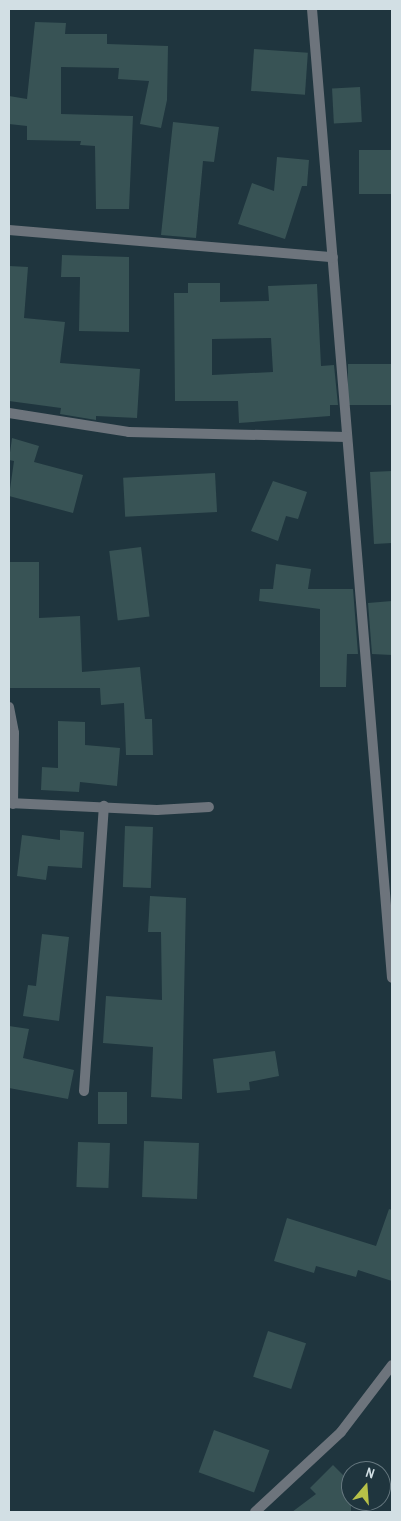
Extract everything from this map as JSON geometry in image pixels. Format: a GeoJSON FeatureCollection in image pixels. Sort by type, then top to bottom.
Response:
{"type":"FeatureCollection","features":[{"type":"Feature","properties":{"kind":"street"},"geometry":{"type":"LineString","coordinates":[[312,9],[392,978]]}},
{"type":"Feature","properties":{"kind":"street"},"geometry":{"type":"LineString","coordinates":[[9,230],[333,257]]}},
{"type":"Feature","properties":{"kind":"street"},"geometry":{"type":"LineString","coordinates":[[9,413],[129,432],[347,437]]}},
{"type":"Feature","properties":{"kind":"street"},"geometry":{"type":"LineString","coordinates":[[9,707],[14,733],[11,804],[104,806],[157,810],[209,807]]}},
{"type":"Feature","properties":{"kind":"street"},"geometry":{"type":"LineString","coordinates":[[84,1092],[104,806]]}},
{"type":"Feature","properties":{"kind":"street"},"geometry":{"type":"LineString","coordinates":[[255,1512],[341,1432],[392,1364]]}},
{"type":"Feature","properties":{"kind":"building"},"geometry":{"type":"Polygon","coordinates":[[[35,22],[66,23],[65,34],[107,34],[107,44],[168,46],[167,100],[161,128],[140,124],[149,81],[118,79],[119,68],[61,67],[61,114],[133,116],[129,209],[96,209],[95,146],[80,145],[81,141],[27,140],[27,126],[9,124],[9,96],[27,99],[35,22]]]}},
{"type":"Feature","properties":{"kind":"building"},"geometry":{"type":"Polygon","coordinates":[[[254,49],[308,53],[305,95],[251,91],[254,49]]]}},
{"type":"Feature","properties":{"kind":"building"},"geometry":{"type":"Polygon","coordinates":[[[360,87],[362,122],[334,123],[332,88],[360,87]]]}},
{"type":"Feature","properties":{"kind":"building"},"geometry":{"type":"Polygon","coordinates":[[[173,122],[219,127],[214,162],[203,161],[196,238],[161,235],[173,122]]]}},
{"type":"Feature","properties":{"kind":"building"},"geometry":{"type":"Polygon","coordinates":[[[359,150],[392,150],[392,194],[359,194],[359,150]]]}},
{"type":"Feature","properties":{"kind":"building"},"geometry":{"type":"Polygon","coordinates":[[[277,157],[309,160],[307,186],[302,186],[285,239],[238,224],[252,183],[274,191],[277,157]]]}},
{"type":"Feature","properties":{"kind":"building"},"geometry":{"type":"Polygon","coordinates":[[[62,255],[129,257],[129,332],[79,331],[80,277],[61,277],[62,255]]]}},
{"type":"Feature","properties":{"kind":"building"},"geometry":{"type":"Polygon","coordinates":[[[9,266],[28,267],[24,318],[65,322],[60,363],[140,369],[137,418],[96,416],[96,420],[60,414],[61,408],[9,401],[9,266]]]}},
{"type":"Feature","properties":{"kind":"building"},"geometry":{"type":"Polygon","coordinates":[[[188,283],[220,283],[220,302],[269,301],[268,286],[317,284],[321,366],[334,365],[338,405],[330,405],[330,416],[239,423],[238,401],[175,401],[174,293],[188,293],[188,283]],[[271,338],[212,339],[212,375],[273,372],[271,338]]]}},
{"type":"Feature","properties":{"kind":"building"},"geometry":{"type":"Polygon","coordinates":[[[348,364],[392,364],[392,405],[348,405],[348,364]]]}},
{"type":"Feature","properties":{"kind":"building"},"geometry":{"type":"Polygon","coordinates":[[[12,438],[39,446],[34,462],[83,475],[73,513],[9,496],[14,461],[9,460],[12,438]]]}},
{"type":"Feature","properties":{"kind":"building"},"geometry":{"type":"Polygon","coordinates":[[[392,471],[392,543],[374,544],[370,472],[392,471]]]}},
{"type":"Feature","properties":{"kind":"building"},"geometry":{"type":"Polygon","coordinates":[[[215,473],[217,512],[125,517],[123,478],[215,473]]]}},
{"type":"Feature","properties":{"kind":"building"},"geometry":{"type":"Polygon","coordinates":[[[273,481],[307,492],[298,519],[286,516],[278,541],[251,531],[273,481]]]}},
{"type":"Feature","properties":{"kind":"building"},"geometry":{"type":"Polygon","coordinates":[[[141,547],[150,616],[118,620],[109,551],[141,547]]]}},
{"type":"Feature","properties":{"kind":"building"},"geometry":{"type":"Polygon","coordinates":[[[9,562],[39,562],[39,618],[80,616],[82,672],[140,667],[145,719],[152,719],[153,755],[126,755],[124,703],[101,705],[100,688],[9,688],[9,562]]]}},
{"type":"Feature","properties":{"kind":"building"},"geometry":{"type":"Polygon","coordinates":[[[276,564],[311,569],[308,589],[353,589],[358,654],[347,654],[346,687],[320,687],[320,609],[259,601],[260,589],[273,589],[276,564]]]}},
{"type":"Feature","properties":{"kind":"building"},"geometry":{"type":"Polygon","coordinates":[[[392,601],[392,655],[372,654],[368,603],[392,601]]]}},
{"type":"Feature","properties":{"kind":"building"},"geometry":{"type":"Polygon","coordinates":[[[58,721],[85,722],[85,745],[120,748],[117,786],[80,782],[79,792],[41,790],[42,767],[58,768],[58,721]]]}},
{"type":"Feature","properties":{"kind":"building"},"geometry":{"type":"Polygon","coordinates":[[[125,826],[153,827],[151,888],[123,887],[125,826]]]}},
{"type":"Feature","properties":{"kind":"building"},"geometry":{"type":"Polygon","coordinates":[[[60,830],[84,832],[82,868],[48,866],[46,880],[17,876],[22,835],[60,840],[60,830]]]}},
{"type":"Feature","properties":{"kind":"building"},"geometry":{"type":"Polygon","coordinates":[[[150,896],[186,898],[182,1099],[151,1097],[153,1047],[103,1043],[106,996],[162,1000],[161,932],[148,932],[150,896]]]}},
{"type":"Feature","properties":{"kind":"building"},"geometry":{"type":"Polygon","coordinates":[[[42,934],[69,937],[59,1021],[23,1016],[28,985],[36,986],[42,934]]]}},
{"type":"Feature","properties":{"kind":"building"},"geometry":{"type":"Polygon","coordinates":[[[9,1026],[29,1029],[23,1058],[74,1070],[68,1099],[9,1088],[9,1026]]]}},
{"type":"Feature","properties":{"kind":"building"},"geometry":{"type":"Polygon","coordinates":[[[275,1051],[279,1076],[249,1082],[250,1090],[217,1093],[213,1059],[275,1051]]]}},
{"type":"Feature","properties":{"kind":"building"},"geometry":{"type":"Polygon","coordinates":[[[98,1092],[127,1092],[127,1124],[98,1124],[98,1092]]]}},
{"type":"Feature","properties":{"kind":"building"},"geometry":{"type":"Polygon","coordinates":[[[144,1141],[199,1143],[197,1199],[142,1197],[144,1141]]]}},
{"type":"Feature","properties":{"kind":"building"},"geometry":{"type":"Polygon","coordinates":[[[78,1142],[110,1143],[108,1188],[76,1187],[78,1142]]]}},
{"type":"Feature","properties":{"kind":"building"},"geometry":{"type":"Polygon","coordinates":[[[389,1209],[392,1210],[392,1281],[358,1270],[356,1277],[316,1266],[314,1273],[274,1261],[287,1218],[376,1246],[389,1209]]]}},
{"type":"Feature","properties":{"kind":"building"},"geometry":{"type":"Polygon","coordinates":[[[268,1331],[306,1343],[291,1389],[253,1377],[268,1331]]]}},
{"type":"Feature","properties":{"kind":"building"},"geometry":{"type":"Polygon","coordinates":[[[214,1430],[269,1450],[254,1492],[199,1472],[214,1430]]]}},
{"type":"Feature","properties":{"kind":"building"},"geometry":{"type":"Polygon","coordinates":[[[333,1465],[341,1473],[341,1511],[351,1512],[292,1512],[316,1494],[310,1488],[333,1465]]]}}]}
